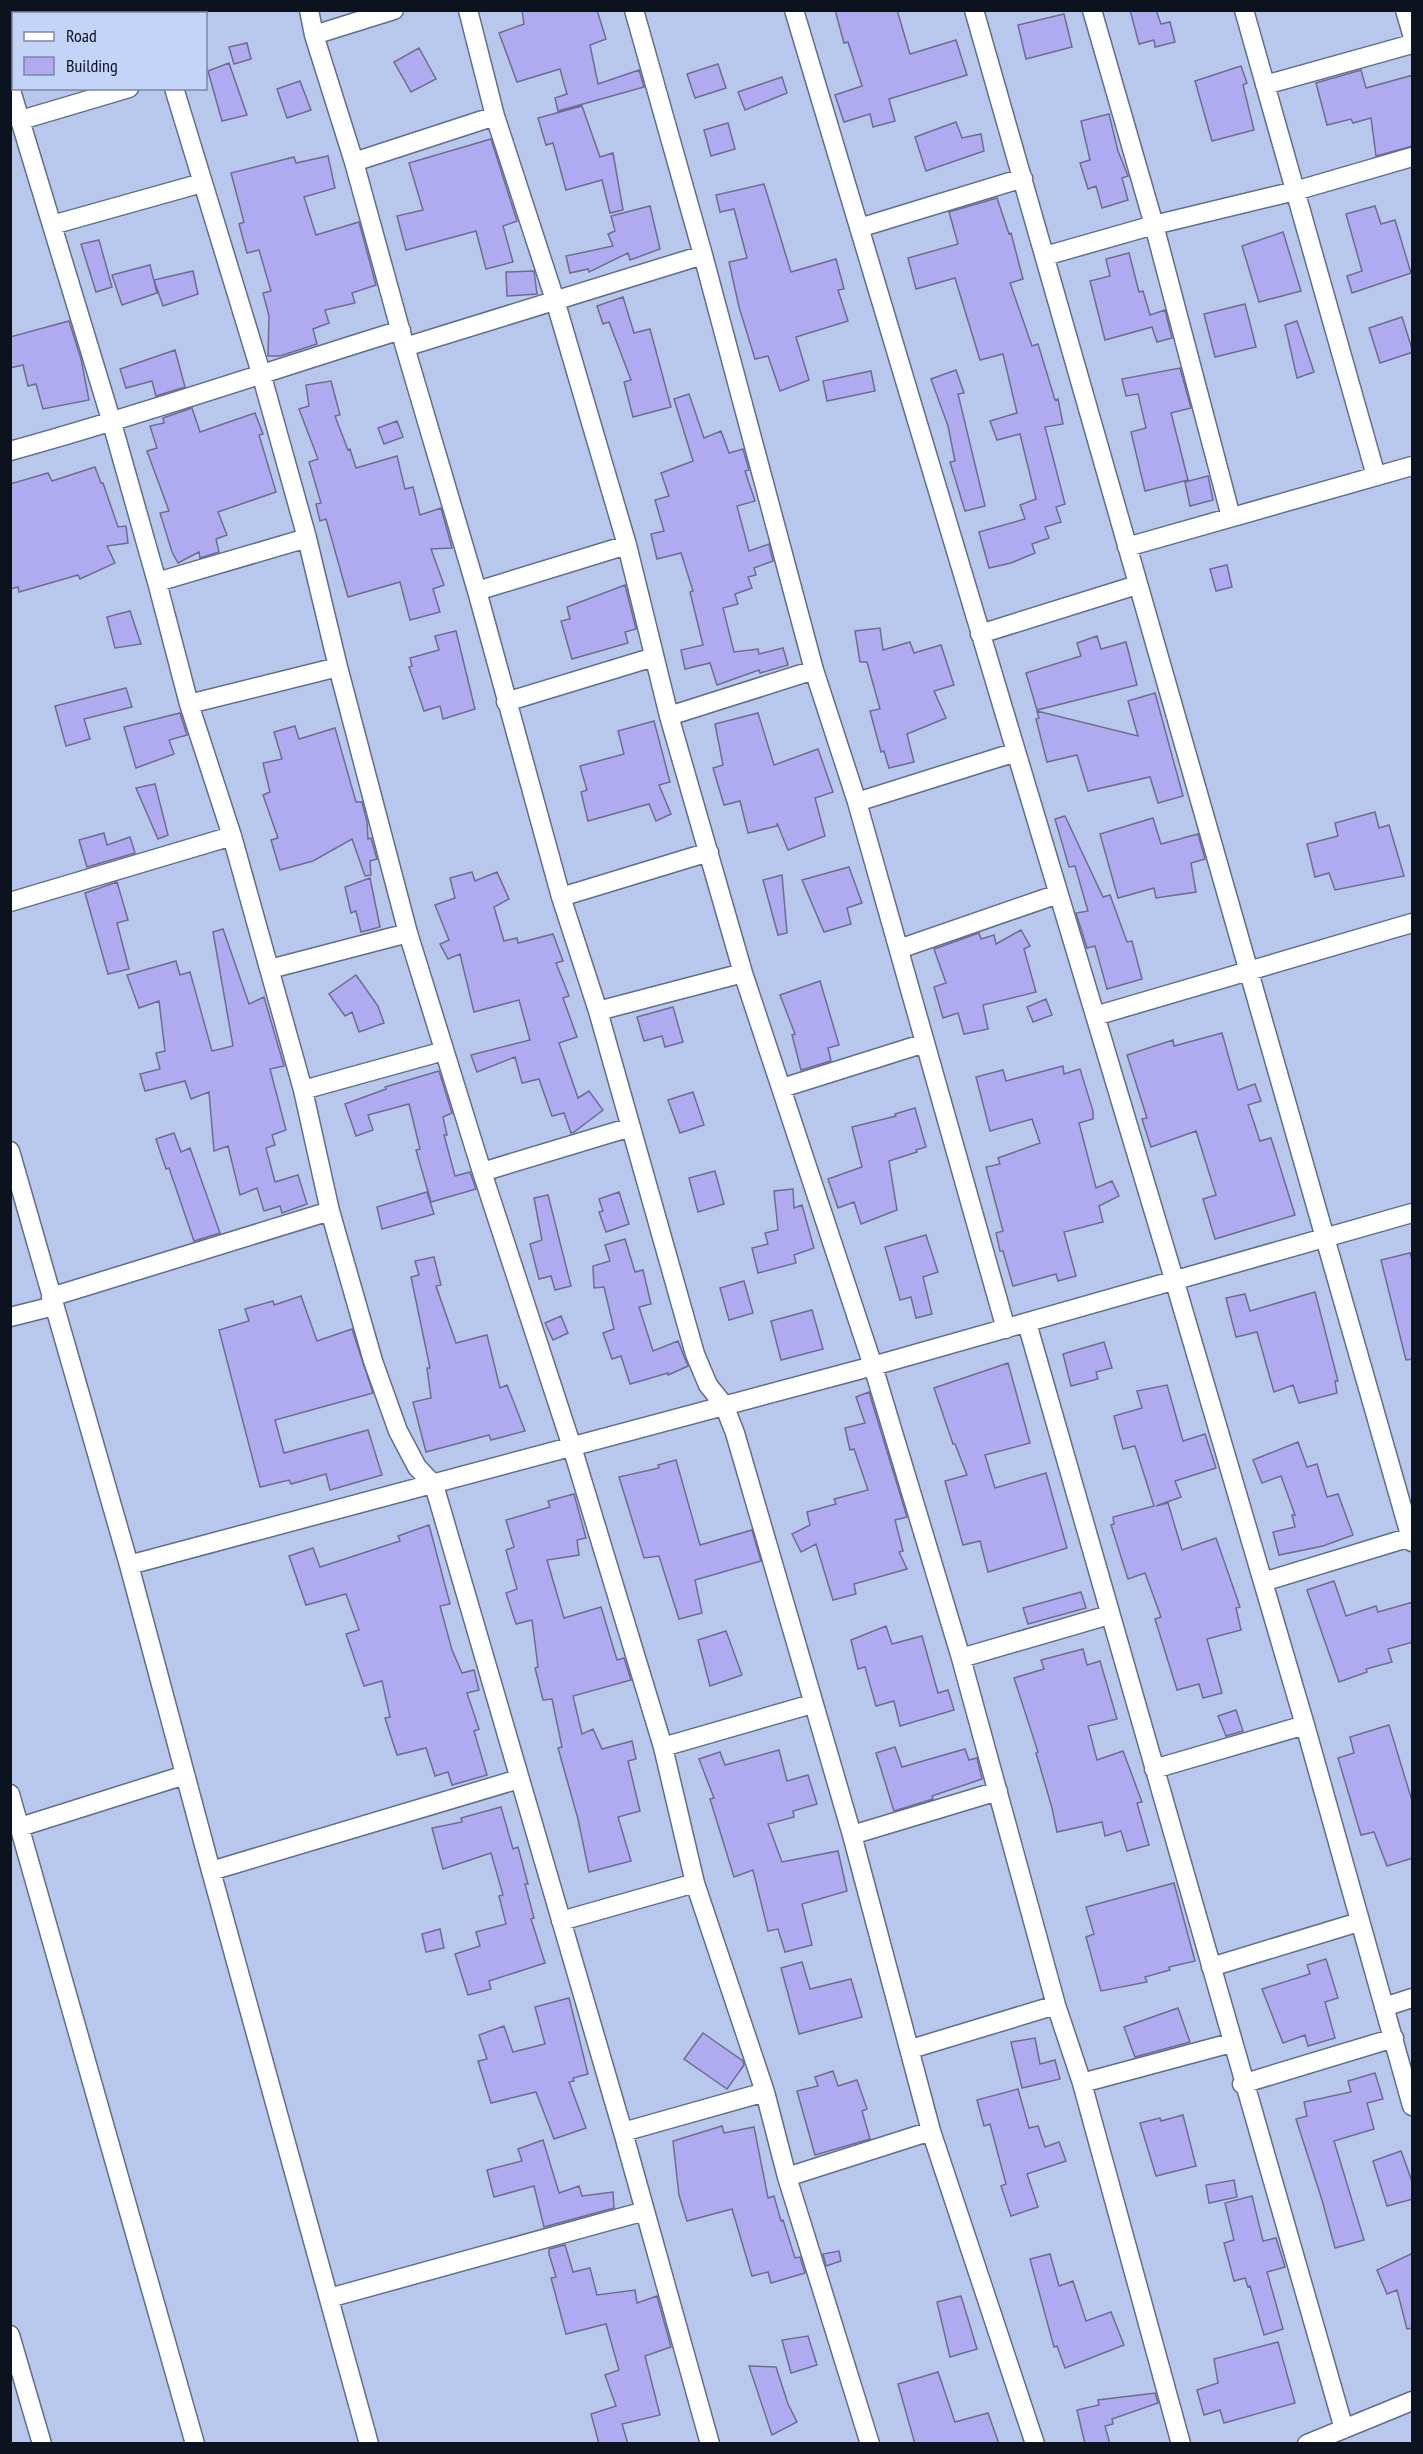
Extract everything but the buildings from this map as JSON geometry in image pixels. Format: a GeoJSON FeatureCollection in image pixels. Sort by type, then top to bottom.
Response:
{"type":"FeatureCollection","features":[{"type":"Feature","properties":{"kind":"street"},"geometry":{"type":"LineString","coordinates":[[309,10],[314,35],[354,162],[477,591],[561,897],[598,1011],[695,1354],[708,1385],[724,1405],[735,1433],[812,1704],[852,1834],[931,2131],[1035,2444]]}},
{"type":"Feature","properties":{"kind":"street"},"geometry":{"type":"LineString","coordinates":[[314,35],[394,10]]}},
{"type":"Feature","properties":{"kind":"street"},"geometry":{"type":"LineString","coordinates":[[468,10],[495,116],[555,300],[627,545],[669,716],[743,973],[873,1366],[962,1658],[1056,2005],[1082,2083],[1181,2444]]}},
{"type":"Feature","properties":{"kind":"street"},"geometry":{"type":"LineString","coordinates":[[634,10],[703,255],[814,670],[857,802],[1006,1329]]}},
{"type":"Feature","properties":{"kind":"street"},"geometry":{"type":"LineString","coordinates":[[794,10],[1174,1279],[1305,1725],[1413,2106]]}},
{"type":"Feature","properties":{"kind":"street"},"geometry":{"type":"LineString","coordinates":[[974,10],[1412,1539],[1263,1582]]}},
{"type":"Feature","properties":{"kind":"street"},"geometry":{"type":"LineString","coordinates":[[1092,10],[1154,225],[1231,517]]}},
{"type":"Feature","properties":{"kind":"street"},"geometry":{"type":"LineString","coordinates":[[1244,10],[1376,476]]}},
{"type":"Feature","properties":{"kind":"street"},"geometry":{"type":"LineString","coordinates":[[1406,10],[1413,34]]}},
{"type":"Feature","properties":{"kind":"street"},"geometry":{"type":"LineString","coordinates":[[1265,86],[1413,44]]}},
{"type":"Feature","properties":{"kind":"street"},"geometry":{"type":"LineString","coordinates":[[10,87],[112,423],[158,582],[189,704],[232,836],[270,969],[303,1090],[330,1211],[373,1361],[398,1431],[417,1467],[434,1485],[623,2132],[710,2444]]}},
{"type":"Feature","properties":{"kind":"street"},"geometry":{"type":"LineString","coordinates":[[21,120],[122,90]]}},
{"type":"Feature","properties":{"kind":"street"},"geometry":{"type":"LineString","coordinates":[[175,90],[261,373],[307,538],[338,667],[408,933],[482,1172],[572,1447],[663,1747],[695,1883],[765,2092],[787,2177],[870,2444]]}},
{"type":"Feature","properties":{"kind":"street"},"geometry":{"type":"LineString","coordinates":[[354,162],[495,116]]}},
{"type":"Feature","properties":{"kind":"street"},"geometry":{"type":"LineString","coordinates":[[1045,256],[1154,225],[1295,191],[1413,157]]}},
{"type":"Feature","properties":{"kind":"street"},"geometry":{"type":"LineString","coordinates":[[859,228],[1023,178]]}},
{"type":"Feature","properties":{"kind":"street"},"geometry":{"type":"LineString","coordinates":[[52,225],[202,183]]}},
{"type":"Feature","properties":{"kind":"street"},"geometry":{"type":"LineString","coordinates":[[10,451],[112,423],[261,373],[555,300],[703,255]]}},
{"type":"Feature","properties":{"kind":"street"},"geometry":{"type":"LineString","coordinates":[[1127,547],[1413,466]]}},
{"type":"Feature","properties":{"kind":"street"},"geometry":{"type":"LineString","coordinates":[[158,582],[307,538]]}},
{"type":"Feature","properties":{"kind":"street"},"geometry":{"type":"LineString","coordinates":[[477,591],[627,545]]}},
{"type":"Feature","properties":{"kind":"street"},"geometry":{"type":"LineString","coordinates":[[980,634],[1137,585]]}},
{"type":"Feature","properties":{"kind":"street"},"geometry":{"type":"LineString","coordinates":[[506,702],[654,657]]}},
{"type":"Feature","properties":{"kind":"street"},"geometry":{"type":"LineString","coordinates":[[189,704],[338,667]]}},
{"type":"Feature","properties":{"kind":"street"},"geometry":{"type":"LineString","coordinates":[[669,716],[814,670]]}},
{"type":"Feature","properties":{"kind":"street"},"geometry":{"type":"LineString","coordinates":[[857,802],[1016,752]]}},
{"type":"Feature","properties":{"kind":"street"},"geometry":{"type":"LineString","coordinates":[[10,902],[232,836]]}},
{"type":"Feature","properties":{"kind":"street"},"geometry":{"type":"LineString","coordinates":[[561,897],[709,852]]}},
{"type":"Feature","properties":{"kind":"street"},"geometry":{"type":"LineString","coordinates":[[898,949],[1059,894]]}},
{"type":"Feature","properties":{"kind":"street"},"geometry":{"type":"LineString","coordinates":[[1095,1016],[1413,923]]}},
{"type":"Feature","properties":{"kind":"street"},"geometry":{"type":"LineString","coordinates":[[270,969],[408,933]]}},
{"type":"Feature","properties":{"kind":"street"},"geometry":{"type":"LineString","coordinates":[[598,1011],[743,973]]}},
{"type":"Feature","properties":{"kind":"street"},"geometry":{"type":"LineString","coordinates":[[782,1088],[925,1043]]}},
{"type":"Feature","properties":{"kind":"street"},"geometry":{"type":"LineString","coordinates":[[303,1090],[444,1051]]}},
{"type":"Feature","properties":{"kind":"street"},"geometry":{"type":"LineString","coordinates":[[482,1172],[631,1127]]}},
{"type":"Feature","properties":{"kind":"street"},"geometry":{"type":"LineString","coordinates":[[10,1150],[129,1565],[369,2444]]}},
{"type":"Feature","properties":{"kind":"street"},"geometry":{"type":"LineString","coordinates":[[10,1317],[330,1211]]}},
{"type":"Feature","properties":{"kind":"street"},"geometry":{"type":"LineString","coordinates":[[129,1565],[873,1366],[1413,1213]]}},
{"type":"Feature","properties":{"kind":"street"},"geometry":{"type":"LineString","coordinates":[[1026,1323],[1242,2084],[1344,2429]]}},
{"type":"Feature","properties":{"kind":"street"},"geometry":{"type":"LineString","coordinates":[[962,1658],[1109,1615]]}},
{"type":"Feature","properties":{"kind":"street"},"geometry":{"type":"LineString","coordinates":[[663,1747],[812,1704]]}},
{"type":"Feature","properties":{"kind":"street"},"geometry":{"type":"LineString","coordinates":[[1154,1769],[1305,1725]]}},
{"type":"Feature","properties":{"kind":"street"},"geometry":{"type":"LineString","coordinates":[[20,1827],[185,1775]]}},
{"type":"Feature","properties":{"kind":"street"},"geometry":{"type":"LineString","coordinates":[[211,1871],[519,1779]]}},
{"type":"Feature","properties":{"kind":"street"},"geometry":{"type":"LineString","coordinates":[[852,1834],[998,1791]]}},
{"type":"Feature","properties":{"kind":"street"},"geometry":{"type":"LineString","coordinates":[[10,1794],[195,2444]]}},
{"type":"Feature","properties":{"kind":"street"},"geometry":{"type":"LineString","coordinates":[[561,1922],[695,1883]]}},
{"type":"Feature","properties":{"kind":"street"},"geometry":{"type":"LineString","coordinates":[[1210,1967],[1359,1922]]}},
{"type":"Feature","properties":{"kind":"street"},"geometry":{"type":"LineString","coordinates":[[1384,2007],[1413,1998]]}},
{"type":"Feature","properties":{"kind":"street"},"geometry":{"type":"LineString","coordinates":[[911,2049],[1056,2005]]}},
{"type":"Feature","properties":{"kind":"street"},"geometry":{"type":"LineString","coordinates":[[1242,2084],[1394,2038]]}},
{"type":"Feature","properties":{"kind":"street"},"geometry":{"type":"LineString","coordinates":[[1082,2083],[1231,2043]]}},
{"type":"Feature","properties":{"kind":"street"},"geometry":{"type":"LineString","coordinates":[[623,2132],[765,2092]]}},
{"type":"Feature","properties":{"kind":"street"},"geometry":{"type":"LineString","coordinates":[[787,2177],[931,2131]]}},
{"type":"Feature","properties":{"kind":"street"},"geometry":{"type":"LineString","coordinates":[[329,2298],[645,2211]]}},
{"type":"Feature","properties":{"kind":"street"},"geometry":{"type":"LineString","coordinates":[[10,2335],[42,2444]]}},
{"type":"Feature","properties":{"kind":"street"},"geometry":{"type":"LineString","coordinates":[[1306,2444],[1413,2401]]}}]}
